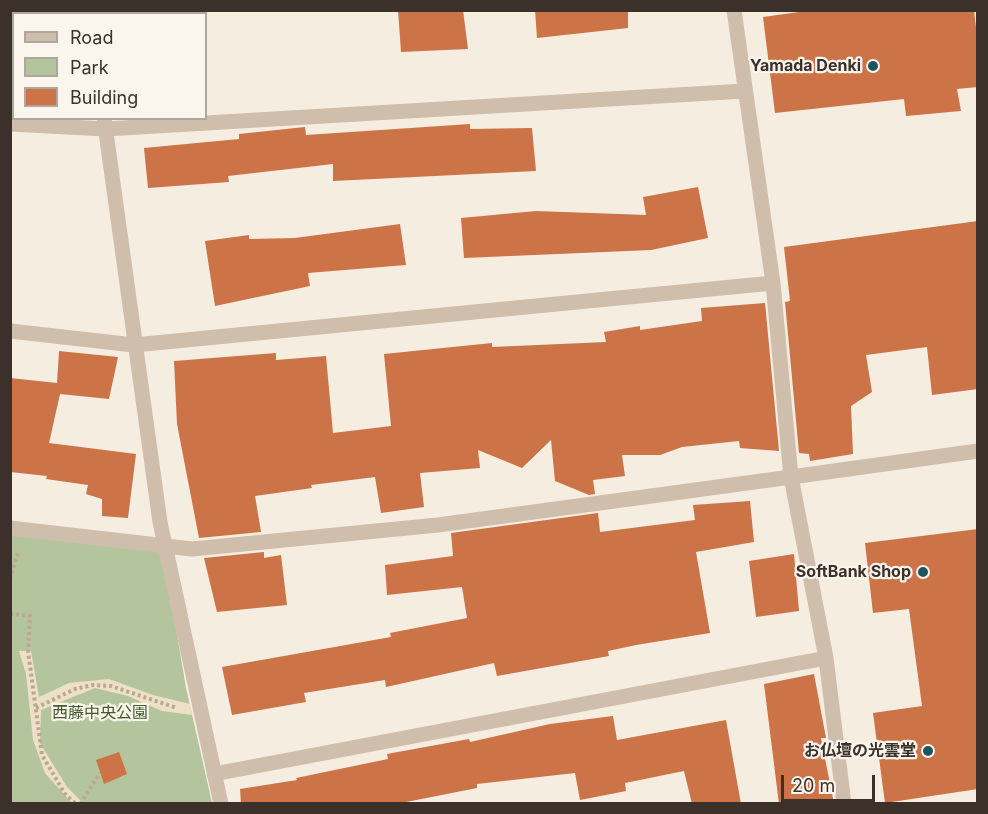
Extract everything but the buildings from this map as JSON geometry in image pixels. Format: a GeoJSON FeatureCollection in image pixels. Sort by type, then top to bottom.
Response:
{"type":"FeatureCollection","features":[{"type":"Feature","properties":{"kind":"street"},"geometry":{"type":"LineString","coordinates":[[734,10],[772,283],[791,477],[826,658],[844,804]]}},
{"type":"Feature","properties":{"kind":"street"},"geometry":{"type":"LineString","coordinates":[[207,119],[744,91]]}},
{"type":"Feature","properties":{"kind":"street"},"geometry":{"type":"LineString","coordinates":[[10,124],[105,124],[182,120]]}},
{"type":"Feature","properties":{"kind":"street"},"geometry":{"type":"LineString","coordinates":[[105,124],[160,522],[221,804]]}},
{"type":"Feature","properties":{"kind":"street"},"geometry":{"type":"LineString","coordinates":[[10,331],[134,345],[772,283]]}},
{"type":"Feature","properties":{"kind":"street"},"geometry":{"type":"LineString","coordinates":[[10,528],[192,549],[438,525],[978,451]]}},
{"type":"Feature","properties":{"kind":"street"},"geometry":{"type":"LineString","coordinates":[[214,774],[826,658]]}},
{"type":"Feature","properties":{"kind":"path"},"geometry":{"type":"LineString","coordinates":[[10,579],[18,551]]}},
{"type":"Feature","properties":{"kind":"path"},"geometry":{"type":"LineString","coordinates":[[10,614],[30,616],[28,651],[42,755],[65,794],[78,804],[100,773]]}},
{"type":"Feature","properties":{"kind":"path"},"geometry":{"type":"LineString","coordinates":[[36,708],[75,689],[93,685],[111,686],[162,704]]}},
{"type":"Feature","properties":{"kind":"green space","name":"西藤中央公園"},"geometry":{"type":"Polygon","coordinates":[[[11,533],[163,552],[186,688],[212,803],[11,803],[11,533]]]}},
{"type":"Feature","properties":{"kind":"shaded area"},"geometry":{"type":"Polygon","coordinates":[[[19,651],[31,651],[39,697],[69,683],[109,679],[153,695],[190,704],[192,715],[162,711],[128,696],[95,688],[41,710],[40,743],[67,787],[83,803],[72,803],[45,773],[33,740],[26,674],[19,651]]]}},
{"type":"Feature","properties":{"kind":"place","name":"Yamada Denki"},"geometry":{"type":"Point","coordinates":[873,66]}},
{"type":"Feature","properties":{"kind":"place","name":"SoftBank Shop"},"geometry":{"type":"Point","coordinates":[923,572]}},
{"type":"Feature","properties":{"kind":"place","name":"お仏壇の光雲堂"},"geometry":{"type":"Point","coordinates":[928,751]}}]}
